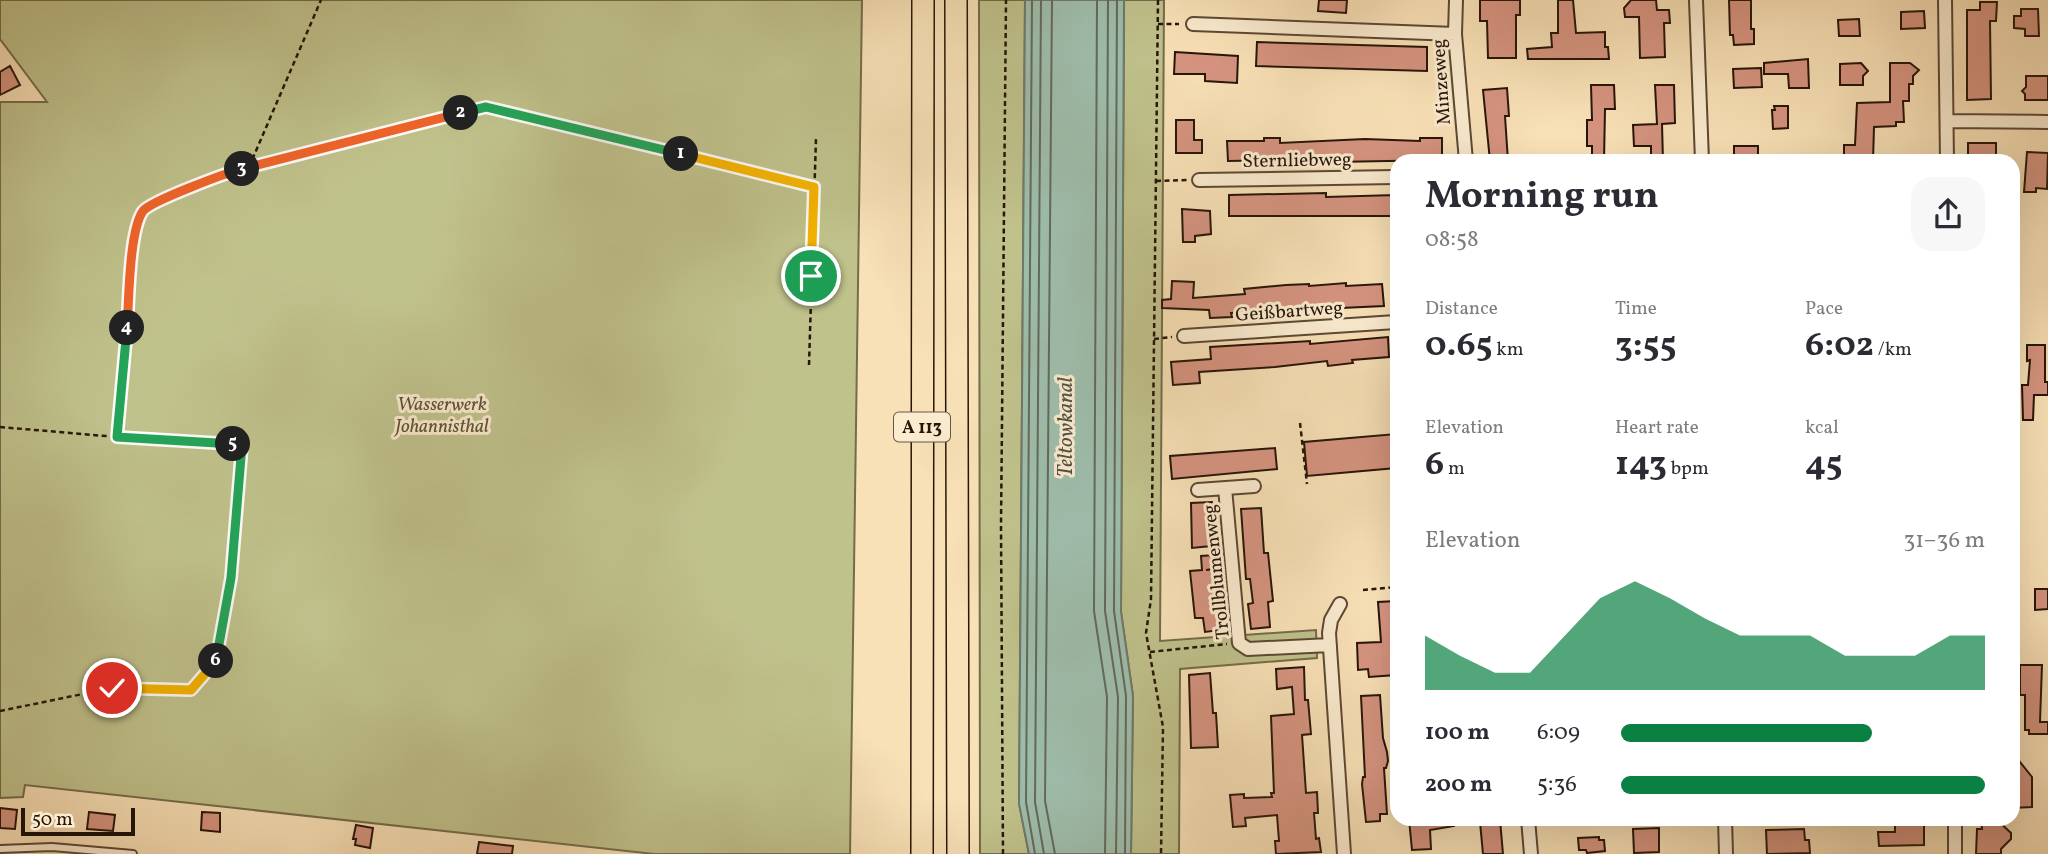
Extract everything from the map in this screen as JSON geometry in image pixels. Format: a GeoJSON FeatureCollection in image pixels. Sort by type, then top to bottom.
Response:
{"type":"FeatureCollection","features":[{"type":"Feature","properties":{"kind":"highway","name":"A 113"},"geometry":{"type":"LineString","coordinates":[[922,854],[923,0]]}},
{"type":"Feature","properties":{"kind":"highway","name":"A 113"},"geometry":{"type":"LineString","coordinates":[[956,0],[958,854]]}},
{"type":"Feature","properties":{"kind":"street","name":"Minzeweg"},"geometry":{"type":"LineString","coordinates":[[1456,0],[1455,34],[1465,154]]}},
{"type":"Feature","properties":{"kind":"street"},"geometry":{"type":"LineString","coordinates":[[1696,0],[1702,154]]}},
{"type":"Feature","properties":{"kind":"street"},"geometry":{"type":"LineString","coordinates":[[1945,0],[1947,154]]}},
{"type":"Feature","properties":{"kind":"street"},"geometry":{"type":"LineString","coordinates":[[1193,24],[1455,34]]}},
{"type":"Feature","properties":{"kind":"street"},"geometry":{"type":"LineString","coordinates":[[1947,121],[2048,122]]}},
{"type":"Feature","properties":{"kind":"street","name":"Sternliebweg"},"geometry":{"type":"LineString","coordinates":[[1199,180],[1390,177]]}},
{"type":"Feature","properties":{"kind":"street","name":"Geißbartweg"},"geometry":{"type":"LineString","coordinates":[[1184,336],[1390,322]]}},
{"type":"Feature","properties":{"kind":"street","name":"Trollblumenweg"},"geometry":{"type":"LineString","coordinates":[[1198,490],[1254,486]]}},
{"type":"Feature","properties":{"kind":"street","name":"Trollblumenweg"},"geometry":{"type":"LineString","coordinates":[[1225,488],[1240,643],[1248,649],[1330,645]]}},
{"type":"Feature","properties":{"kind":"street"},"geometry":{"type":"LineString","coordinates":[[1340,604],[1331,620],[1330,645],[1344,854]]}},
{"type":"Feature","properties":{"kind":"street"},"geometry":{"type":"LineString","coordinates":[[1529,826],[1531,854]]}},
{"type":"Feature","properties":{"kind":"street"},"geometry":{"type":"LineString","coordinates":[[1725,826],[1726,854]]}},
{"type":"Feature","properties":{"kind":"street"},"geometry":{"type":"LineString","coordinates":[[1955,826],[1955,854]]}},
{"type":"Feature","properties":{"kind":"lane"},"geometry":{"type":"LineString","coordinates":[[0,849],[52,847],[133,854]]}},
{"type":"Feature","properties":{"kind":"path"},"geometry":{"type":"LineString","coordinates":[[249,167],[321,0]]}},
{"type":"Feature","properties":{"kind":"path"},"geometry":{"type":"LineString","coordinates":[[1003,854],[1001,513],[1006,0]]}},
{"type":"Feature","properties":{"kind":"path"},"geometry":{"type":"LineString","coordinates":[[1158,0],[1151,600],[1146,625],[1163,727],[1161,854]]}},
{"type":"Feature","properties":{"kind":"path"},"geometry":{"type":"LineString","coordinates":[[1158,24],[1193,24]]}},
{"type":"Feature","properties":{"kind":"path"},"geometry":{"type":"LineString","coordinates":[[117,437],[136,226],[145,209],[225,174],[486,107],[814,187]]}},
{"type":"Feature","properties":{"kind":"path"},"geometry":{"type":"LineString","coordinates":[[808,365],[816,138]]}},
{"type":"Feature","properties":{"kind":"path"},"geometry":{"type":"LineString","coordinates":[[1156,181],[1199,180]]}},
{"type":"Feature","properties":{"kind":"path"},"geometry":{"type":"LineString","coordinates":[[1300,423],[1307,484]]}},
{"type":"Feature","properties":{"kind":"path"},"geometry":{"type":"LineString","coordinates":[[0,427],[242,445],[231,578],[215,663],[191,690],[112,688],[0,711]]}},
{"type":"Feature","properties":{"kind":"path"},"geometry":{"type":"LineString","coordinates":[[1363,590],[1390,588]]}},
{"type":"Feature","properties":{"kind":"path"},"geometry":{"type":"LineString","coordinates":[[1150,652],[1240,643]]}},
{"type":"Feature","properties":{"kind":"green space","name":"Wasserwerk Johannisthal"},"geometry":{"type":"Polygon","coordinates":[[[0,0],[862,0],[850,854],[654,854],[25,785],[23,797],[0,798],[0,102],[47,102],[0,39],[0,0]]]}},
{"type":"Feature","properties":{"kind":"green space"},"geometry":{"type":"Polygon","coordinates":[[[979,0],[1025,0],[1019,803],[1029,854],[980,854],[979,0]]]}},
{"type":"Feature","properties":{"kind":"green space"},"geometry":{"type":"Polygon","coordinates":[[[1124,0],[1164,0],[1160,641],[1316,630],[1317,658],[1180,669],[1179,854],[1131,854],[1133,696],[1121,612],[1124,0]]]}},
{"type":"Feature","properties":{"kind":"water","name":"Teltowkanal"},"geometry":{"type":"Polygon","coordinates":[[[1025,0],[1124,0],[1121,612],[1133,696],[1131,854],[1029,854],[1019,804],[1025,0]]]}},
{"type":"Feature","properties":{"kind":"building"},"geometry":{"type":"Polygon","coordinates":[[[1319,0],[1347,0],[1346,13],[1318,11],[1319,0]]]}},
{"type":"Feature","properties":{"kind":"building"},"geometry":{"type":"Polygon","coordinates":[[[1480,0],[1520,0],[1520,15],[1516,15],[1516,58],[1488,58],[1487,21],[1480,21],[1480,0]]]}},
{"type":"Feature","properties":{"kind":"building"},"geometry":{"type":"Polygon","coordinates":[[[1558,0],[1573,0],[1576,33],[1605,32],[1605,47],[1608,47],[1609,59],[1528,59],[1527,49],[1552,47],[1551,33],[1558,33],[1558,0]]]}},
{"type":"Feature","properties":{"kind":"building"},"geometry":{"type":"Polygon","coordinates":[[[1631,0],[1656,0],[1657,10],[1669,10],[1670,23],[1664,23],[1665,57],[1640,58],[1639,17],[1625,17],[1624,8],[1631,0]]]}},
{"type":"Feature","properties":{"kind":"building"},"geometry":{"type":"Polygon","coordinates":[[[1729,0],[1751,0],[1754,44],[1734,45],[1733,35],[1730,35],[1729,0]]]}},
{"type":"Feature","properties":{"kind":"building"},"geometry":{"type":"Polygon","coordinates":[[[1980,2],[1997,2],[1996,21],[1990,21],[1991,99],[1967,100],[1967,10],[1980,10],[1980,2]]]}},
{"type":"Feature","properties":{"kind":"building"},"geometry":{"type":"Polygon","coordinates":[[[2021,9],[2038,9],[2039,36],[2025,36],[2025,29],[2014,28],[2014,16],[2021,16],[2021,9]]]}},
{"type":"Feature","properties":{"kind":"building"},"geometry":{"type":"Polygon","coordinates":[[[1924,11],[1925,28],[1901,29],[1901,12],[1924,11]]]}},
{"type":"Feature","properties":{"kind":"building"},"geometry":{"type":"Polygon","coordinates":[[[1859,19],[1860,36],[1839,36],[1838,20],[1859,19]]]}},
{"type":"Feature","properties":{"kind":"building"},"geometry":{"type":"Polygon","coordinates":[[[1257,42],[1427,47],[1427,71],[1256,66],[1257,42]]]}},
{"type":"Feature","properties":{"kind":"building"},"geometry":{"type":"Polygon","coordinates":[[[1175,52],[1238,56],[1237,83],[1205,81],[1205,74],[1174,74],[1175,52]]]}},
{"type":"Feature","properties":{"kind":"building"},"geometry":{"type":"Polygon","coordinates":[[[1808,59],[1809,88],[1789,88],[1788,74],[1764,74],[1764,63],[1808,59]]]}},
{"type":"Feature","properties":{"kind":"building"},"geometry":{"type":"Polygon","coordinates":[[[1861,63],[1868,71],[1863,76],[1863,85],[1840,85],[1840,64],[1861,63]]]}},
{"type":"Feature","properties":{"kind":"building"},"geometry":{"type":"Polygon","coordinates":[[[1890,63],[1910,63],[1919,70],[1913,76],[1913,84],[1909,84],[1909,101],[1903,101],[1904,122],[1896,122],[1896,126],[1874,127],[1873,154],[1844,154],[1844,145],[1855,145],[1857,103],[1890,102],[1890,63]]]}},
{"type":"Feature","properties":{"kind":"building"},"geometry":{"type":"Polygon","coordinates":[[[10,66],[20,85],[0,95],[0,72],[10,66]]]}},
{"type":"Feature","properties":{"kind":"building"},"geometry":{"type":"Polygon","coordinates":[[[1761,68],[1762,87],[1734,88],[1733,69],[1761,68]]]}},
{"type":"Feature","properties":{"kind":"building"},"geometry":{"type":"Polygon","coordinates":[[[2026,76],[2048,76],[2048,100],[2025,100],[2022,91],[2026,87],[2026,76]]]}},
{"type":"Feature","properties":{"kind":"building"},"geometry":{"type":"Polygon","coordinates":[[[1591,85],[1614,85],[1615,109],[1605,109],[1604,154],[1592,154],[1592,146],[1587,146],[1587,120],[1592,120],[1591,85]]]}},
{"type":"Feature","properties":{"kind":"building"},"geometry":{"type":"Polygon","coordinates":[[[1655,85],[1674,85],[1675,123],[1662,124],[1663,154],[1651,154],[1651,146],[1634,146],[1633,125],[1657,124],[1655,85]]]}},
{"type":"Feature","properties":{"kind":"building"},"geometry":{"type":"Polygon","coordinates":[[[1507,88],[1509,116],[1505,116],[1508,154],[1489,154],[1483,90],[1507,88]]]}},
{"type":"Feature","properties":{"kind":"building"},"geometry":{"type":"Polygon","coordinates":[[[1774,106],[1788,106],[1788,128],[1773,129],[1774,106]]]}},
{"type":"Feature","properties":{"kind":"building"},"geometry":{"type":"Polygon","coordinates":[[[1176,120],[1194,120],[1194,140],[1202,140],[1202,153],[1176,153],[1176,120]]]}},
{"type":"Feature","properties":{"kind":"building"},"geometry":{"type":"Polygon","coordinates":[[[1264,138],[1280,138],[1280,143],[1365,139],[1420,141],[1420,138],[1442,138],[1442,154],[1390,154],[1390,161],[1228,161],[1227,141],[1264,141],[1264,138]]]}},
{"type":"Feature","properties":{"kind":"building"},"geometry":{"type":"Polygon","coordinates":[[[1968,143],[1996,143],[1996,154],[1968,154],[1968,143]]]}},
{"type":"Feature","properties":{"kind":"building"},"geometry":{"type":"Polygon","coordinates":[[[1734,146],[1758,146],[1758,154],[1734,154],[1734,146]]]}},
{"type":"Feature","properties":{"kind":"building"},"geometry":{"type":"Polygon","coordinates":[[[2027,152],[2048,153],[2047,189],[2036,188],[2036,192],[2024,192],[2027,152]]]}},
{"type":"Feature","properties":{"kind":"building"},"geometry":{"type":"Polygon","coordinates":[[[1326,193],[1326,197],[1390,195],[1390,216],[1229,216],[1229,195],[1326,193]]]}},
{"type":"Feature","properties":{"kind":"building"},"geometry":{"type":"Polygon","coordinates":[[[1182,209],[1210,211],[1211,234],[1195,236],[1195,242],[1183,242],[1182,209]]]}},
{"type":"Feature","properties":{"kind":"building"},"geometry":{"type":"Polygon","coordinates":[[[1172,281],[1194,282],[1193,298],[1245,294],[1244,289],[1286,285],[1382,284],[1384,306],[1231,313],[1232,317],[1210,318],[1209,310],[1162,308],[1162,300],[1171,299],[1172,281]]]}},
{"type":"Feature","properties":{"kind":"building"},"geometry":{"type":"Polygon","coordinates":[[[1388,337],[1389,357],[1352,360],[1353,363],[1328,366],[1327,361],[1199,372],[1200,383],[1173,385],[1171,362],[1211,359],[1210,347],[1310,341],[1310,344],[1388,337]]]}},
{"type":"Feature","properties":{"kind":"building"},"geometry":{"type":"Polygon","coordinates":[[[2027,345],[2045,345],[2045,382],[2048,382],[2048,395],[2034,395],[2033,420],[2023,420],[2022,385],[2028,385],[2030,360],[2027,361],[2027,345]]]}},
{"type":"Feature","properties":{"kind":"building"},"geometry":{"type":"Polygon","coordinates":[[[1390,435],[1390,469],[1307,476],[1304,442],[1390,435]]]}},
{"type":"Feature","properties":{"kind":"building"},"geometry":{"type":"Polygon","coordinates":[[[1275,448],[1277,469],[1172,479],[1170,456],[1275,448]]]}},
{"type":"Feature","properties":{"kind":"building"},"geometry":{"type":"Polygon","coordinates":[[[1212,502],[1214,526],[1209,527],[1211,546],[1192,548],[1191,503],[1212,502]]]}},
{"type":"Feature","properties":{"kind":"building"},"geometry":{"type":"Polygon","coordinates":[[[1261,508],[1264,553],[1268,553],[1273,601],[1268,602],[1270,627],[1251,629],[1248,604],[1253,603],[1250,579],[1246,579],[1241,509],[1261,508]]]}},
{"type":"Feature","properties":{"kind":"building"},"geometry":{"type":"Polygon","coordinates":[[[1215,555],[1216,569],[1213,569],[1221,630],[1205,632],[1203,618],[1195,618],[1190,571],[1202,570],[1201,556],[1215,555]]]}},
{"type":"Feature","properties":{"kind":"building"},"geometry":{"type":"Polygon","coordinates":[[[2035,589],[2048,589],[2048,609],[2035,610],[2035,589]]]}},
{"type":"Feature","properties":{"kind":"building"},"geometry":{"type":"Polygon","coordinates":[[[1390,601],[1390,675],[1369,677],[1368,669],[1358,670],[1357,643],[1381,642],[1378,602],[1390,601]]]}},
{"type":"Feature","properties":{"kind":"building"},"geometry":{"type":"Polygon","coordinates":[[[2020,665],[2042,665],[2040,722],[2048,722],[2048,734],[2029,734],[2029,730],[2025,730],[2025,695],[2020,695],[2020,665]]]}},
{"type":"Feature","properties":{"kind":"building"},"geometry":{"type":"Polygon","coordinates":[[[1304,667],[1305,700],[1308,700],[1311,734],[1302,735],[1306,793],[1317,792],[1318,813],[1314,813],[1316,839],[1319,838],[1321,852],[1276,854],[1275,841],[1279,841],[1277,815],[1245,818],[1246,826],[1233,827],[1230,795],[1244,794],[1244,798],[1272,797],[1271,716],[1294,714],[1292,687],[1277,689],[1276,669],[1304,667]]]}},
{"type":"Feature","properties":{"kind":"building"},"geometry":{"type":"Polygon","coordinates":[[[1210,673],[1218,747],[1191,748],[1189,675],[1210,673]]]}},
{"type":"Feature","properties":{"kind":"building"},"geometry":{"type":"Polygon","coordinates":[[[1380,695],[1383,738],[1388,761],[1384,768],[1387,814],[1380,814],[1380,821],[1366,822],[1362,784],[1365,777],[1361,696],[1380,695]]]}},
{"type":"Feature","properties":{"kind":"building"},"geometry":{"type":"Polygon","coordinates":[[[2020,762],[2032,777],[2032,807],[2020,808],[2020,762]]]}},
{"type":"Feature","properties":{"kind":"building"},"geometry":{"type":"Polygon","coordinates":[[[0,808],[17,810],[15,829],[0,828],[0,808]]]}},
{"type":"Feature","properties":{"kind":"building"},"geometry":{"type":"Polygon","coordinates":[[[89,812],[115,815],[113,831],[87,829],[89,812]]]}},
{"type":"Feature","properties":{"kind":"building"},"geometry":{"type":"Polygon","coordinates":[[[202,812],[220,813],[220,832],[201,830],[202,812]]]}},
{"type":"Feature","properties":{"kind":"building"},"geometry":{"type":"Polygon","coordinates":[[[356,825],[373,828],[370,848],[355,845],[356,839],[353,839],[356,825]]]}},
{"type":"Feature","properties":{"kind":"building"},"geometry":{"type":"Polygon","coordinates":[[[1410,826],[1454,826],[1430,830],[1431,849],[1412,850],[1410,826]]]}},
{"type":"Feature","properties":{"kind":"building"},"geometry":{"type":"Polygon","coordinates":[[[1480,826],[1501,826],[1503,854],[1483,854],[1480,826]]]}},
{"type":"Feature","properties":{"kind":"building"},"geometry":{"type":"Polygon","coordinates":[[[1895,826],[1924,826],[1924,845],[1879,846],[1878,832],[1895,832],[1895,826]]]}},
{"type":"Feature","properties":{"kind":"building"},"geometry":{"type":"Polygon","coordinates":[[[1982,826],[2004,826],[2011,833],[2011,839],[2001,849],[2001,854],[1976,854],[1977,829],[1982,829],[1982,826]]]}},
{"type":"Feature","properties":{"kind":"building"},"geometry":{"type":"Polygon","coordinates":[[[1659,828],[1659,852],[1634,853],[1633,829],[1659,828]]]}},
{"type":"Feature","properties":{"kind":"building"},"geometry":{"type":"Polygon","coordinates":[[[1804,829],[1805,840],[1809,840],[1810,853],[1767,854],[1766,830],[1804,829]]]}},
{"type":"Feature","properties":{"kind":"building"},"geometry":{"type":"Polygon","coordinates":[[[1599,837],[1599,840],[1604,840],[1605,851],[1587,853],[1586,850],[1579,850],[1578,838],[1599,837]]]}},
{"type":"Feature","properties":{"kind":"building"},"geometry":{"type":"Polygon","coordinates":[[[479,842],[513,846],[512,854],[477,854],[479,842]]]}},
{"type":"Feature","properties":{"kind":"route"},"geometry":{"type":"LineString","coordinates":[[112,688],[191,690],[215,663],[231,578],[242,445],[117,437],[136,226],[145,209],[225,174],[486,107],[814,187],[811,276]]}}]}
